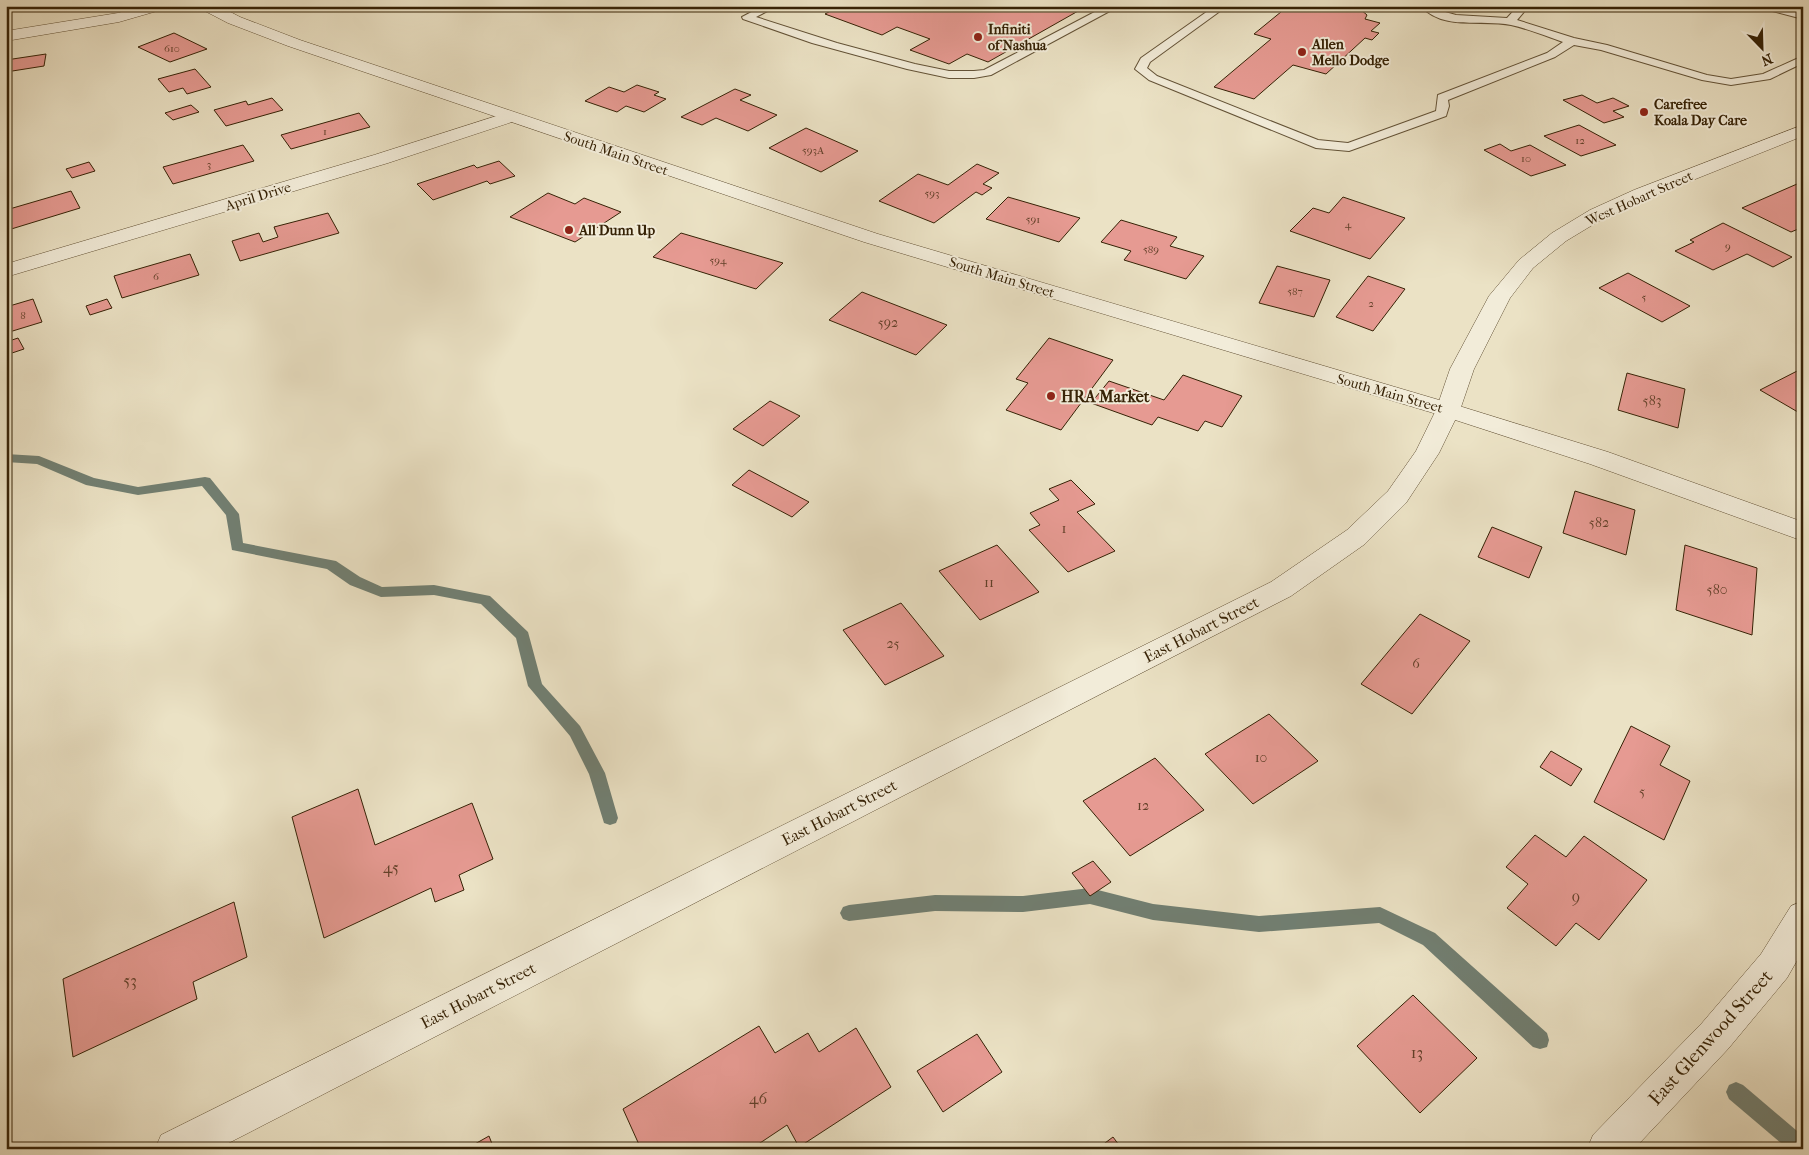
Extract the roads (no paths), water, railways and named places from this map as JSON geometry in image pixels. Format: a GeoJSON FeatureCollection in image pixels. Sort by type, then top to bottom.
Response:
{"type":"FeatureCollection","features":[{"type":"Feature","properties":{"kind":"street"},"geometry":{"type":"LineString","coordinates":[[6,36],[119,17],[159,6]]}},
{"type":"Feature","properties":{"kind":"street","name":"South Main Street"},"geometry":{"type":"LineString","coordinates":[[206,6],[234,20],[294,43],[871,238],[1448,410],[1599,458],[1803,532]]}},
{"type":"Feature","properties":{"kind":"street","name":"April Drive"},"geometry":{"type":"LineString","coordinates":[[6,271],[381,160],[509,117]]}},
{"type":"Feature","properties":{"kind":"street","name":"West Hobart Street"},"geometry":{"type":"LineString","coordinates":[[1448,410],[1462,369],[1500,296],[1526,264],[1559,237],[1597,214],[1641,194],[1803,130]]}},
{"type":"Feature","properties":{"kind":"street","name":"East Hobart Street"},"geometry":{"type":"LineString","coordinates":[[175,1149],[1281,589],[1356,537],[1397,497],[1427,453],[1448,410]]}},
{"type":"Feature","properties":{"kind":"street","name":"East Glenwood Street"},"geometry":{"type":"LineString","coordinates":[[1607,1149],[1715,1036],[1774,966],[1803,917]]}},
{"type":"Feature","properties":{"kind":"lane"},"geometry":{"type":"LineString","coordinates":[[772,6],[747,17],[821,44],[933,72],[965,76],[987,73],[1114,6]]}},
{"type":"Feature","properties":{"kind":"lane"},"geometry":{"type":"LineString","coordinates":[[1222,6],[1145,60],[1141,69],[1153,78],[1316,144],[1349,146],[1442,113],[1442,98],[1551,55],[1572,41]]}},
{"type":"Feature","properties":{"kind":"lane"},"geometry":{"type":"LineString","coordinates":[[1426,6],[1429,10],[1451,18],[1510,21],[1572,41],[1602,46],[1706,78],[1731,82],[1766,77],[1803,59]]}},
{"type":"Feature","properties":{"kind":"lane"},"geometry":{"type":"LineString","coordinates":[[1510,21],[1524,6]]}},
{"type":"Feature","properties":{"kind":"lane"},"geometry":{"type":"LineString","coordinates":[[1765,6],[1803,16]]}},
{"type":"Feature","properties":{"kind":"waterway"},"geometry":{"type":"LineString","coordinates":[[6,458],[39,460],[91,482],[138,491],[205,481],[232,514],[237,547],[331,565],[355,581],[381,592],[434,590],[485,600],[523,636],[535,686],[575,731],[597,773],[610,818]]}},
{"type":"Feature","properties":{"kind":"waterway"},"geometry":{"type":"LineString","coordinates":[[849,913],[935,903],[1023,904],[1090,896],[1153,912],[1259,924],[1380,915],[1429,939],[1540,1040]]}},
{"type":"Feature","properties":{"kind":"waterway"},"geometry":{"type":"LineString","coordinates":[[1736,1092],[1803,1149]]}},
{"type":"Feature","properties":{"kind":"place","name":"Infiniti of Nashua"},"geometry":{"type":"Point","coordinates":[978,37]}},
{"type":"Feature","properties":{"kind":"place","name":"Allen Mello Dodge"},"geometry":{"type":"Point","coordinates":[1302,52]}},
{"type":"Feature","properties":{"kind":"place","name":"Carefree Koala Day Care"},"geometry":{"type":"Point","coordinates":[1644,112]}},
{"type":"Feature","properties":{"kind":"place","name":"All Dunn Up"},"geometry":{"type":"Point","coordinates":[569,230]}},
{"type":"Feature","properties":{"kind":"place","name":"HRA Market"},"geometry":{"type":"Point","coordinates":[1051,396]}}]}
